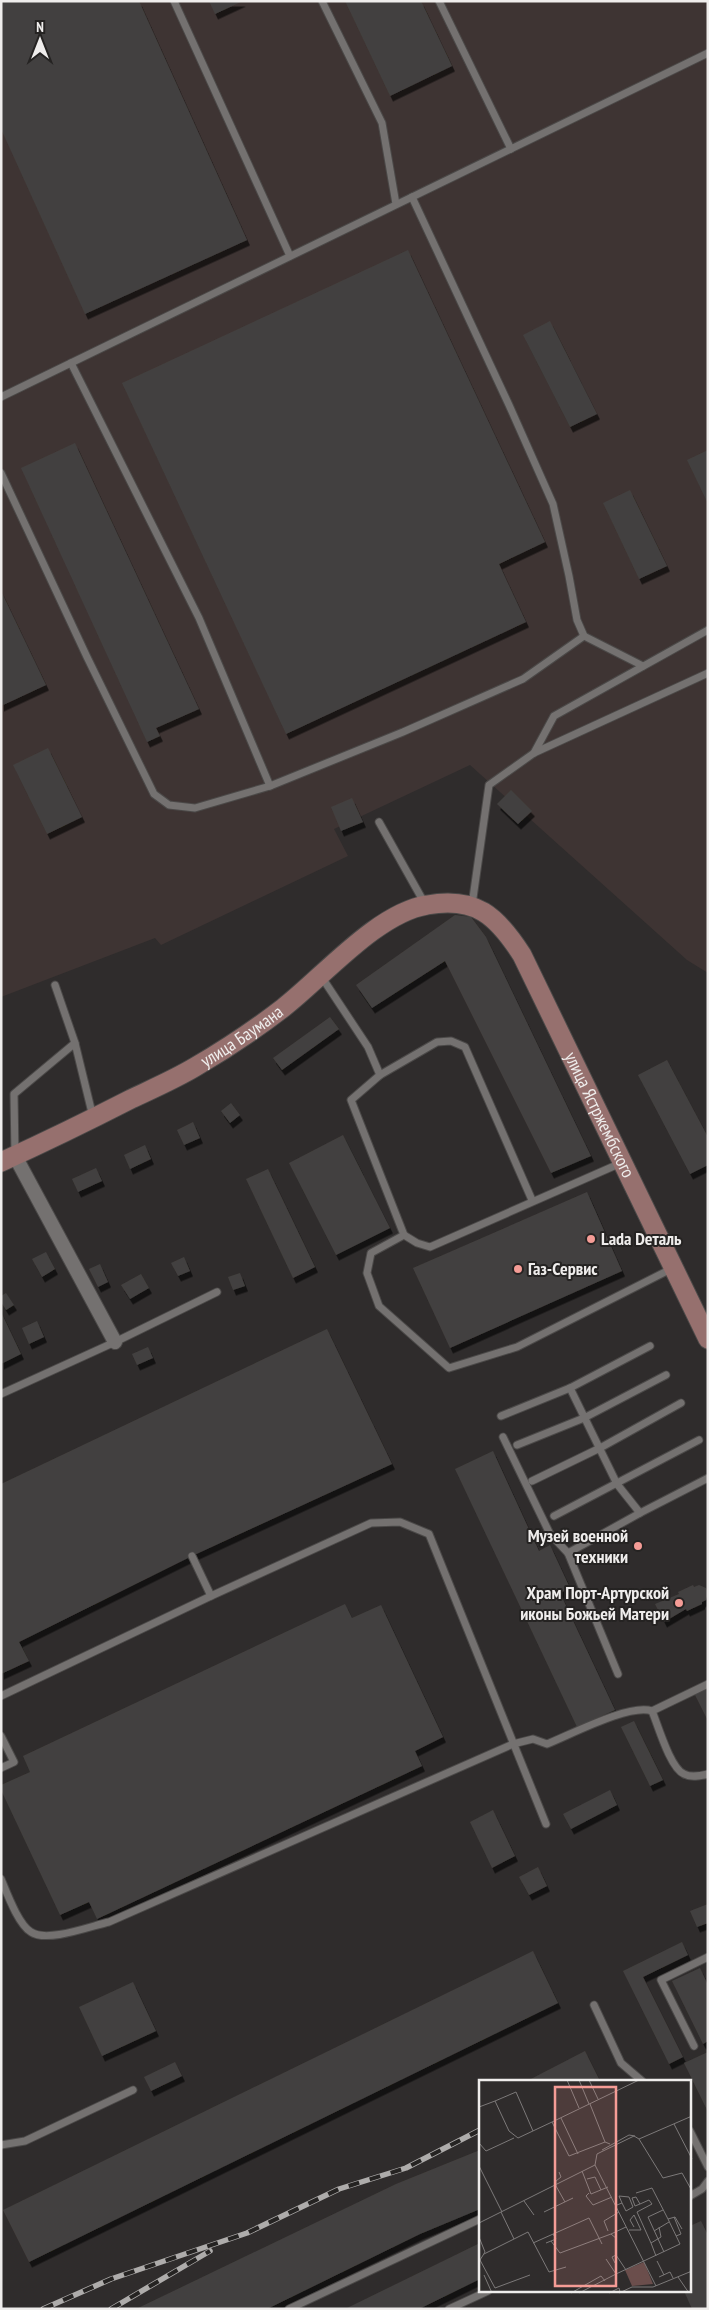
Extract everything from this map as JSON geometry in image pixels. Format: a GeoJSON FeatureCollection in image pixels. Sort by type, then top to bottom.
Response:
{"type":"FeatureCollection","features":[{"type":"Feature","properties":{"kind":"main road","name":"улица Баумана"},"geometry":{"type":"LineString","coordinates":[[8,1159],[195,1068],[283,1008],[355,945],[389,920],[425,905],[450,902],[472,905]]}},
{"type":"Feature","properties":{"kind":"main road","name":"улица Ястржембского"},"geometry":{"type":"LineString","coordinates":[[472,905],[492,916],[507,931],[522,955],[708,1339]]}},
{"type":"Feature","properties":{"kind":"street"},"geometry":{"type":"LineString","coordinates":[[8,1159],[115,1342]]}},
{"type":"Feature","properties":{"kind":"lane"},"geometry":{"type":"LineString","coordinates":[[174,1],[290,256]]}},
{"type":"Feature","properties":{"kind":"lane"},"geometry":{"type":"LineString","coordinates":[[322,1],[382,123],[396,204]]}},
{"type":"Feature","properties":{"kind":"lane"},"geometry":{"type":"LineString","coordinates":[[439,1],[511,149]]}},
{"type":"Feature","properties":{"kind":"lane"},"geometry":{"type":"LineString","coordinates":[[1,397],[708,53]]}},
{"type":"Feature","properties":{"kind":"lane"},"geometry":{"type":"LineString","coordinates":[[412,197],[553,504],[577,620],[584,636],[643,666]]}},
{"type":"Feature","properties":{"kind":"lane"},"geometry":{"type":"LineString","coordinates":[[71,363],[199,618],[270,786]]}},
{"type":"Feature","properties":{"kind":"lane"},"geometry":{"type":"LineString","coordinates":[[1,473],[87,657],[154,794],[169,805],[195,808],[270,786],[403,732],[523,679],[584,636]]}},
{"type":"Feature","properties":{"kind":"lane"},"geometry":{"type":"LineString","coordinates":[[534,753],[554,716],[708,630]]}},
{"type":"Feature","properties":{"kind":"lane"},"geometry":{"type":"LineString","coordinates":[[472,905],[489,784],[534,753],[708,672]]}},
{"type":"Feature","properties":{"kind":"lane"},"geometry":{"type":"LineString","coordinates":[[379,822],[425,905]]}},
{"type":"Feature","properties":{"kind":"lane"},"geometry":{"type":"LineString","coordinates":[[320,975],[368,1047],[380,1075]]}},
{"type":"Feature","properties":{"kind":"lane"},"geometry":{"type":"LineString","coordinates":[[55,985],[75,1042],[94,1118]]}},
{"type":"Feature","properties":{"kind":"lane"},"geometry":{"type":"LineString","coordinates":[[532,1200],[465,1047],[451,1041],[437,1042],[380,1075],[352,1100],[404,1235],[417,1244],[430,1247],[532,1200],[622,1162]]}},
{"type":"Feature","properties":{"kind":"lane"},"geometry":{"type":"LineString","coordinates":[[8,1159],[14,1094],[75,1042]]}},
{"type":"Feature","properties":{"kind":"lane"},"geometry":{"type":"LineString","coordinates":[[404,1235],[370,1253],[367,1273],[379,1306],[449,1368],[516,1347],[673,1268]]}},
{"type":"Feature","properties":{"kind":"lane"},"geometry":{"type":"LineString","coordinates":[[1,1394],[115,1342],[217,1292]]}},
{"type":"Feature","properties":{"kind":"lane"},"geometry":{"type":"LineString","coordinates":[[501,1416],[570,1388],[650,1346]]}},
{"type":"Feature","properties":{"kind":"lane"},"geometry":{"type":"LineString","coordinates":[[517,1445],[584,1418],[666,1375]]}},
{"type":"Feature","properties":{"kind":"lane"},"geometry":{"type":"LineString","coordinates":[[570,1388],[617,1484],[640,1512]]}},
{"type":"Feature","properties":{"kind":"lane"},"geometry":{"type":"LineString","coordinates":[[532,1481],[600,1448],[681,1403]]}},
{"type":"Feature","properties":{"kind":"lane"},"geometry":{"type":"LineString","coordinates":[[503,1437],[550,1534],[568,1553],[618,1674]]}},
{"type":"Feature","properties":{"kind":"lane"},"geometry":{"type":"LineString","coordinates":[[554,1516],[699,1440]]}},
{"type":"Feature","properties":{"kind":"lane"},"geometry":{"type":"LineString","coordinates":[[568,1553],[640,1512],[708,1478]]}},
{"type":"Feature","properties":{"kind":"lane"},"geometry":{"type":"LineString","coordinates":[[1,1696],[211,1596],[370,1524],[400,1522],[429,1534],[546,1824]]}},
{"type":"Feature","properties":{"kind":"lane"},"geometry":{"type":"LineString","coordinates":[[192,1556],[211,1596]]}},
{"type":"Feature","properties":{"kind":"lane"},"geometry":{"type":"LineString","coordinates":[[1,1878],[15,1911],[30,1932],[42,1936],[109,1922],[513,1744],[533,1739],[547,1744],[627,1711],[644,1708],[652,1711],[708,1684]]}},
{"type":"Feature","properties":{"kind":"lane"},"geometry":{"type":"LineString","coordinates":[[652,1711],[674,1766],[684,1774],[697,1777],[708,1774]]}},
{"type":"Feature","properties":{"kind":"lane"},"geometry":{"type":"LineString","coordinates":[[1,1736],[14,1762],[1,1768]]}},
{"type":"Feature","properties":{"kind":"lane"},"geometry":{"type":"LineString","coordinates":[[694,2046],[662,1980],[708,1957]]}},
{"type":"Feature","properties":{"kind":"lane"},"geometry":{"type":"LineString","coordinates":[[594,2005],[621,2063],[641,2080]]}},
{"type":"Feature","properties":{"kind":"lane"},"geometry":{"type":"LineString","coordinates":[[1,2145],[25,2141],[133,2090]]}},
{"type":"Feature","properties":{"kind":"lane"},"geometry":{"type":"LineString","coordinates":[[692,2135],[708,2167]]}},
{"type":"Feature","properties":{"kind":"lane"},"geometry":{"type":"LineString","coordinates":[[692,2195],[702,2189],[708,2181]]}},
{"type":"Feature","properties":{"kind":"lane"},"geometry":{"type":"LineString","coordinates":[[289,2309],[479,2219]]}},
{"type":"Feature","properties":{"kind":"lane"},"geometry":{"type":"LineString","coordinates":[[449,2309],[486,2292]]}},
{"type":"Feature","properties":{"kind":"shaded area"},"geometry":{"type":"Polygon","coordinates":[[[1,1],[708,1],[708,973],[687,960],[470,765],[334,829],[348,856],[161,945],[155,938],[1,997],[1,1]]]}},
{"type":"Feature","properties":{"kind":"building"},"geometry":{"type":"Polygon","coordinates":[[[1,1],[139,1],[247,240],[85,314],[1,129],[1,1]]]}},
{"type":"Feature","properties":{"kind":"building"},"geometry":{"type":"Polygon","coordinates":[[[209,1],[243,1],[215,14],[209,1]]]}},
{"type":"Feature","properties":{"kind":"building"},"geometry":{"type":"Polygon","coordinates":[[[345,1],[421,1],[452,66],[390,96],[345,1]]]}},
{"type":"Feature","properties":{"kind":"building"},"geometry":{"type":"Polygon","coordinates":[[[408,250],[545,542],[499,564],[526,622],[286,734],[122,383],[408,250]]]}},
{"type":"Feature","properties":{"kind":"building"},"geometry":{"type":"Polygon","coordinates":[[[550,321],[597,414],[570,427],[523,335],[550,321]]]}},
{"type":"Feature","properties":{"kind":"building"},"geometry":{"type":"Polygon","coordinates":[[[75,443],[199,709],[156,728],[160,736],[147,742],[21,468],[75,443]]]}},
{"type":"Feature","properties":{"kind":"building"},"geometry":{"type":"Polygon","coordinates":[[[708,450],[708,504],[687,460],[708,450]]]}},
{"type":"Feature","properties":{"kind":"building"},"geometry":{"type":"Polygon","coordinates":[[[630,490],[667,566],[639,579],[603,503],[630,490]]]}},
{"type":"Feature","properties":{"kind":"building"},"geometry":{"type":"Polygon","coordinates":[[[1,591],[46,685],[1,706],[1,591]]]}},
{"type":"Feature","properties":{"kind":"building"},"geometry":{"type":"Polygon","coordinates":[[[48,748],[82,817],[47,834],[13,765],[48,748]]]}},
{"type":"Feature","properties":{"kind":"building"},"geometry":{"type":"Polygon","coordinates":[[[511,790],[532,811],[518,824],[497,804],[511,790]]]}},
{"type":"Feature","properties":{"kind":"building"},"geometry":{"type":"Polygon","coordinates":[[[352,798],[363,822],[341,831],[331,807],[352,798]]]}},
{"type":"Feature","properties":{"kind":"building"},"geometry":{"type":"Polygon","coordinates":[[[455,915],[471,917],[486,937],[591,1156],[551,1173],[445,961],[372,1008],[356,985],[455,915]]]}},
{"type":"Feature","properties":{"kind":"building"},"geometry":{"type":"Polygon","coordinates":[[[330,1017],[339,1029],[282,1070],[273,1058],[330,1017]]]}},
{"type":"Feature","properties":{"kind":"building"},"geometry":{"type":"Polygon","coordinates":[[[667,1060],[708,1137],[708,1165],[690,1174],[638,1075],[667,1060]]]}},
{"type":"Feature","properties":{"kind":"building"},"geometry":{"type":"Polygon","coordinates":[[[231,1103],[240,1115],[230,1123],[221,1111],[231,1103]]]}},
{"type":"Feature","properties":{"kind":"building"},"geometry":{"type":"Polygon","coordinates":[[[193,1122],[200,1138],[184,1145],[177,1130],[193,1122]]]}},
{"type":"Feature","properties":{"kind":"building"},"geometry":{"type":"Polygon","coordinates":[[[343,1135],[390,1228],[336,1255],[289,1163],[343,1135]]]}},
{"type":"Feature","properties":{"kind":"building"},"geometry":{"type":"Polygon","coordinates":[[[145,1145],[151,1159],[130,1169],[124,1155],[145,1145]]]}},
{"type":"Feature","properties":{"kind":"building"},"geometry":{"type":"Polygon","coordinates":[[[96,1168],[102,1181],[78,1192],[72,1179],[96,1168]]]}},
{"type":"Feature","properties":{"kind":"building"},"geometry":{"type":"Polygon","coordinates":[[[268,1169],[315,1267],[293,1278],[246,1179],[268,1169]]]}},
{"type":"Feature","properties":{"kind":"building","name":"Газ-Сервис"},"geometry":{"type":"Polygon","coordinates":[[[587,1192],[622,1271],[450,1348],[413,1268],[587,1192]]]}},
{"type":"Feature","properties":{"kind":"building"},"geometry":{"type":"Polygon","coordinates":[[[46,1252],[55,1269],[42,1277],[32,1259],[46,1252]]]}},
{"type":"Feature","properties":{"kind":"building"},"geometry":{"type":"Polygon","coordinates":[[[184,1257],[190,1271],[178,1276],[171,1263],[184,1257]]]}},
{"type":"Feature","properties":{"kind":"building"},"geometry":{"type":"Polygon","coordinates":[[[100,1264],[108,1282],[98,1287],[89,1269],[100,1264]]]}},
{"type":"Feature","properties":{"kind":"building"},"geometry":{"type":"Polygon","coordinates":[[[240,1273],[245,1286],[233,1290],[228,1277],[240,1273]]]}},
{"type":"Feature","properties":{"kind":"building"},"geometry":{"type":"Polygon","coordinates":[[[141,1274],[149,1288],[130,1299],[121,1285],[141,1274]]]}},
{"type":"Feature","properties":{"kind":"building"},"geometry":{"type":"Polygon","coordinates":[[[6,1293],[14,1305],[6,1310],[1,1302],[1,1296],[6,1293]]]}},
{"type":"Feature","properties":{"kind":"building"},"geometry":{"type":"Polygon","coordinates":[[[1,1312],[21,1354],[1,1364],[1,1312]]]}},
{"type":"Feature","properties":{"kind":"building"},"geometry":{"type":"Polygon","coordinates":[[[37,1321],[44,1337],[29,1344],[22,1328],[37,1321]]]}},
{"type":"Feature","properties":{"kind":"building"},"geometry":{"type":"Polygon","coordinates":[[[327,1329],[392,1464],[192,1556],[19,1642],[29,1661],[1,1674],[1,1484],[327,1329]]]}},
{"type":"Feature","properties":{"kind":"building"},"geometry":{"type":"Polygon","coordinates":[[[148,1347],[153,1358],[137,1365],[132,1354],[148,1347]]]}},
{"type":"Feature","properties":{"kind":"building"},"geometry":{"type":"Polygon","coordinates":[[[493,1451],[539,1551],[550,1545],[570,1588],[560,1593],[615,1710],[577,1727],[455,1469],[493,1451]]]}},
{"type":"Feature","properties":{"kind":"building","name":"Храм Порт-Артурской иконы Божьей Матери"},"geometry":{"type":"Polygon","coordinates":[[[693,1585],[694,1587],[699,1585],[706,1588],[708,1593],[706,1600],[702,1604],[687,1611],[686,1609],[664,1622],[655,1604],[679,1594],[678,1592],[693,1585]]]}},
{"type":"Feature","properties":{"kind":"building"},"geometry":{"type":"Polygon","coordinates":[[[345,1604],[352,1618],[381,1605],[443,1737],[415,1751],[422,1766],[97,1919],[89,1902],[60,1915],[1,1790],[1,1785],[30,1772],[23,1756],[345,1604]]]}},
{"type":"Feature","properties":{"kind":"building"},"geometry":{"type":"Polygon","coordinates":[[[708,1686],[708,1721],[694,1693],[708,1686]]]}},
{"type":"Feature","properties":{"kind":"building"},"geometry":{"type":"Polygon","coordinates":[[[634,1721],[663,1780],[650,1786],[621,1727],[634,1721]]]}},
{"type":"Feature","properties":{"kind":"building"},"geometry":{"type":"Polygon","coordinates":[[[610,1790],[617,1805],[571,1829],[563,1814],[610,1790]]]}},
{"type":"Feature","properties":{"kind":"building"},"geometry":{"type":"Polygon","coordinates":[[[493,1810],[515,1856],[492,1868],[470,1822],[493,1810]]]}},
{"type":"Feature","properties":{"kind":"building"},"geometry":{"type":"Polygon","coordinates":[[[538,1867],[547,1886],[529,1895],[519,1877],[538,1867]]]}},
{"type":"Feature","properties":{"kind":"building"},"geometry":{"type":"Polygon","coordinates":[[[708,1904],[708,1923],[697,1927],[690,1911],[708,1904]]]}},
{"type":"Feature","properties":{"kind":"building"},"geometry":{"type":"Polygon","coordinates":[[[682,1942],[688,1955],[643,1977],[683,2057],[669,2064],[623,1971],[682,1942]]]}},
{"type":"Feature","properties":{"kind":"building"},"geometry":{"type":"Polygon","coordinates":[[[533,1951],[558,2003],[29,2262],[3,2210],[533,1951]]]}},
{"type":"Feature","properties":{"kind":"building"},"geometry":{"type":"Polygon","coordinates":[[[700,1968],[708,1985],[708,2041],[703,2044],[672,1981],[700,1968]]]}},
{"type":"Feature","properties":{"kind":"building"},"geometry":{"type":"Polygon","coordinates":[[[133,1982],[156,2031],[102,2056],[79,2007],[133,1982]]]}},
{"type":"Feature","properties":{"kind":"building"},"geometry":{"type":"Polygon","coordinates":[[[585,2051],[599,2079],[596,2080],[529,2080],[585,2051]]]}},
{"type":"Feature","properties":{"kind":"building"},"geometry":{"type":"Polygon","coordinates":[[[708,2052],[708,2112],[684,2063],[708,2052]]]}},
{"type":"Feature","properties":{"kind":"building"},"geometry":{"type":"Polygon","coordinates":[[[175,2062],[182,2076],[151,2091],[144,2077],[175,2062]]]}},
{"type":"Feature","properties":{"kind":"building"},"geometry":{"type":"Polygon","coordinates":[[[479,2150],[479,2209],[420,2234],[267,2309],[136,2309],[396,2184],[479,2150]]]}},
{"type":"Feature","properties":{"kind":"building"},"geometry":{"type":"Polygon","coordinates":[[[701,2221],[708,2235],[708,2309],[692,2309],[684,2292],[692,2292],[692,2225],[701,2221]]]}},
{"type":"Feature","properties":{"kind":"building"},"geometry":{"type":"Polygon","coordinates":[[[479,2243],[479,2279],[419,2309],[345,2309],[479,2243]]]}},
{"type":"Feature","properties":{"kind":"railway"},"geometry":{"type":"LineString","coordinates":[[43,2309],[111,2279],[247,2233],[339,2189],[406,2168],[479,2131]]}},
{"type":"Feature","properties":{"kind":"railway"},"geometry":{"type":"LineString","coordinates":[[111,2309],[210,2251]]}},
{"type":"Feature","properties":{"kind":"place","name":"Lada Dеталь"},"geometry":{"type":"Point","coordinates":[591,1239]}},
{"type":"Feature","properties":{"kind":"place","name":"Газ-Сервис"},"geometry":{"type":"Point","coordinates":[518,1269]}},
{"type":"Feature","properties":{"kind":"place","name":"Музей военной техники"},"geometry":{"type":"Point","coordinates":[638,1546]}},
{"type":"Feature","properties":{"kind":"place","name":"Храм Порт-Артурской иконы Божьей Матери"},"geometry":{"type":"Point","coordinates":[679,1603]}}]}
